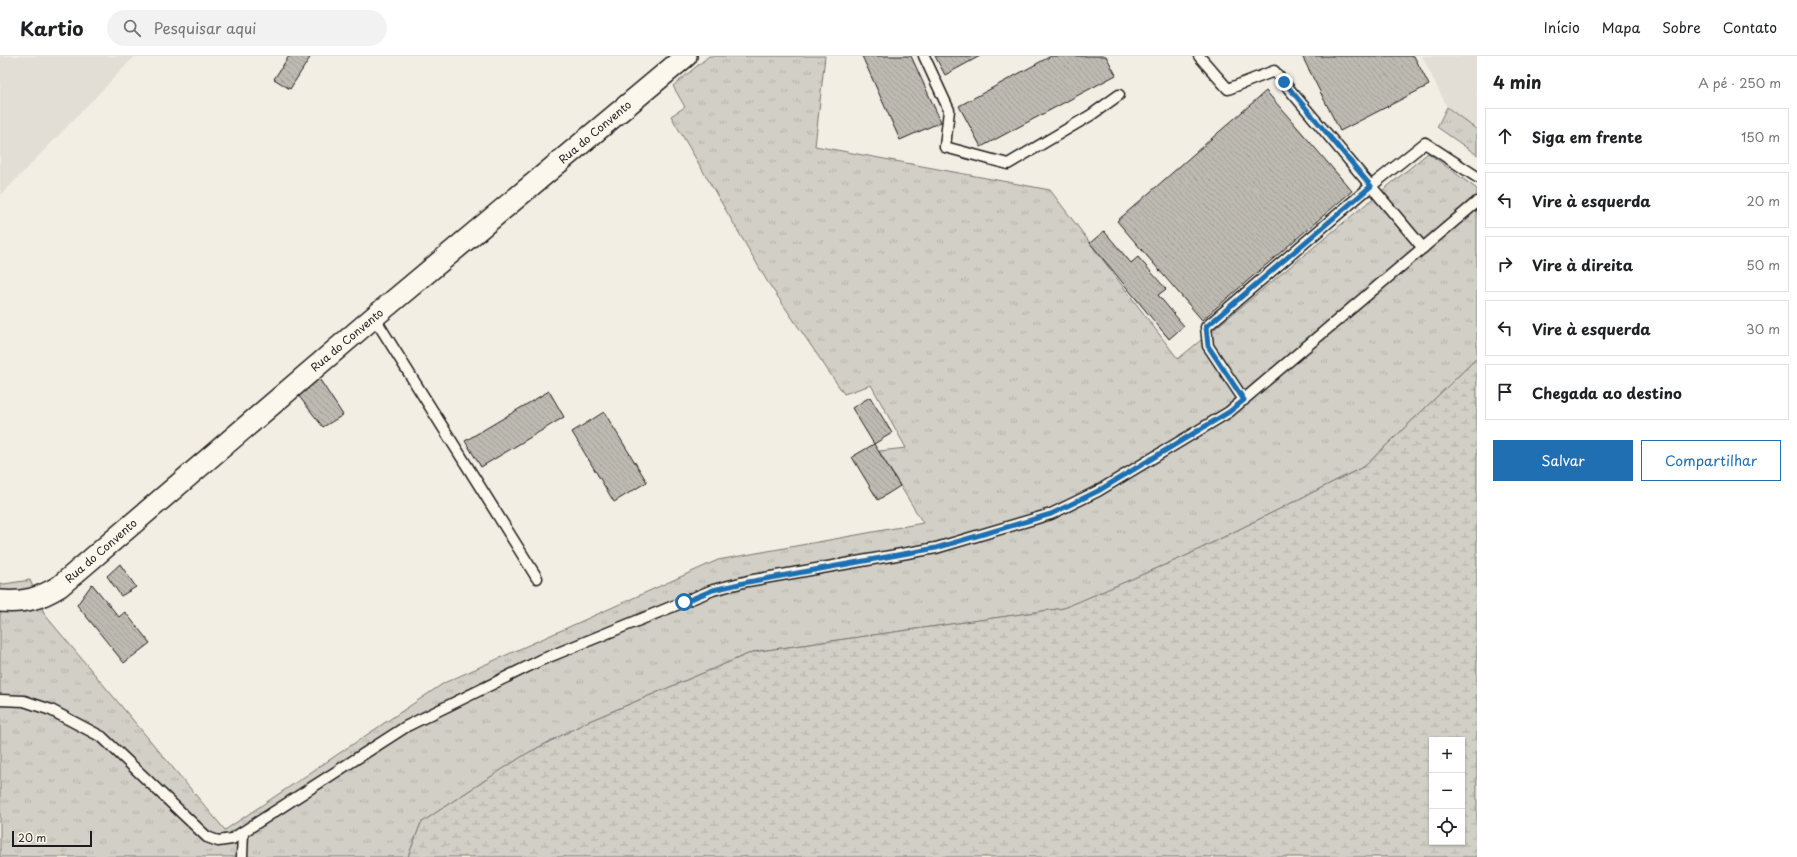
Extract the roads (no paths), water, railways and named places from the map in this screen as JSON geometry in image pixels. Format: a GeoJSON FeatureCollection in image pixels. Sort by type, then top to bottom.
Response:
{"type":"FeatureCollection","features":[{"type":"Feature","properties":{"kind":"street","name":"Rua do Convento"},"geometry":{"type":"LineString","coordinates":[[0,601],[18,603],[36,599],[60,586],[374,317],[686,56]]}},
{"type":"Feature","properties":{"kind":"lane"},"geometry":{"type":"LineString","coordinates":[[924,56],[949,110],[945,147],[1008,164],[1091,115],[1119,94]]}},
{"type":"Feature","properties":{"kind":"lane"},"geometry":{"type":"LineString","coordinates":[[1199,56],[1228,89],[1274,71],[1423,248]]}},
{"type":"Feature","properties":{"kind":"lane"},"geometry":{"type":"LineString","coordinates":[[1244,400],[1208,346],[1206,327],[1371,186],[1425,142],[1477,177]]}},
{"type":"Feature","properties":{"kind":"lane"},"geometry":{"type":"LineString","coordinates":[[0,700],[24,701],[51,710],[102,737],[207,837],[218,841],[232,839],[408,726],[541,660],[713,590],[748,582],[936,548],[1051,514],[1098,491],[1229,412],[1477,202]]}},
{"type":"Feature","properties":{"kind":"lane"},"geometry":{"type":"LineString","coordinates":[[374,317],[538,578]]}},
{"type":"Feature","properties":{"kind":"lane"},"geometry":{"type":"LineString","coordinates":[[242,857],[244,832]]}}]}
